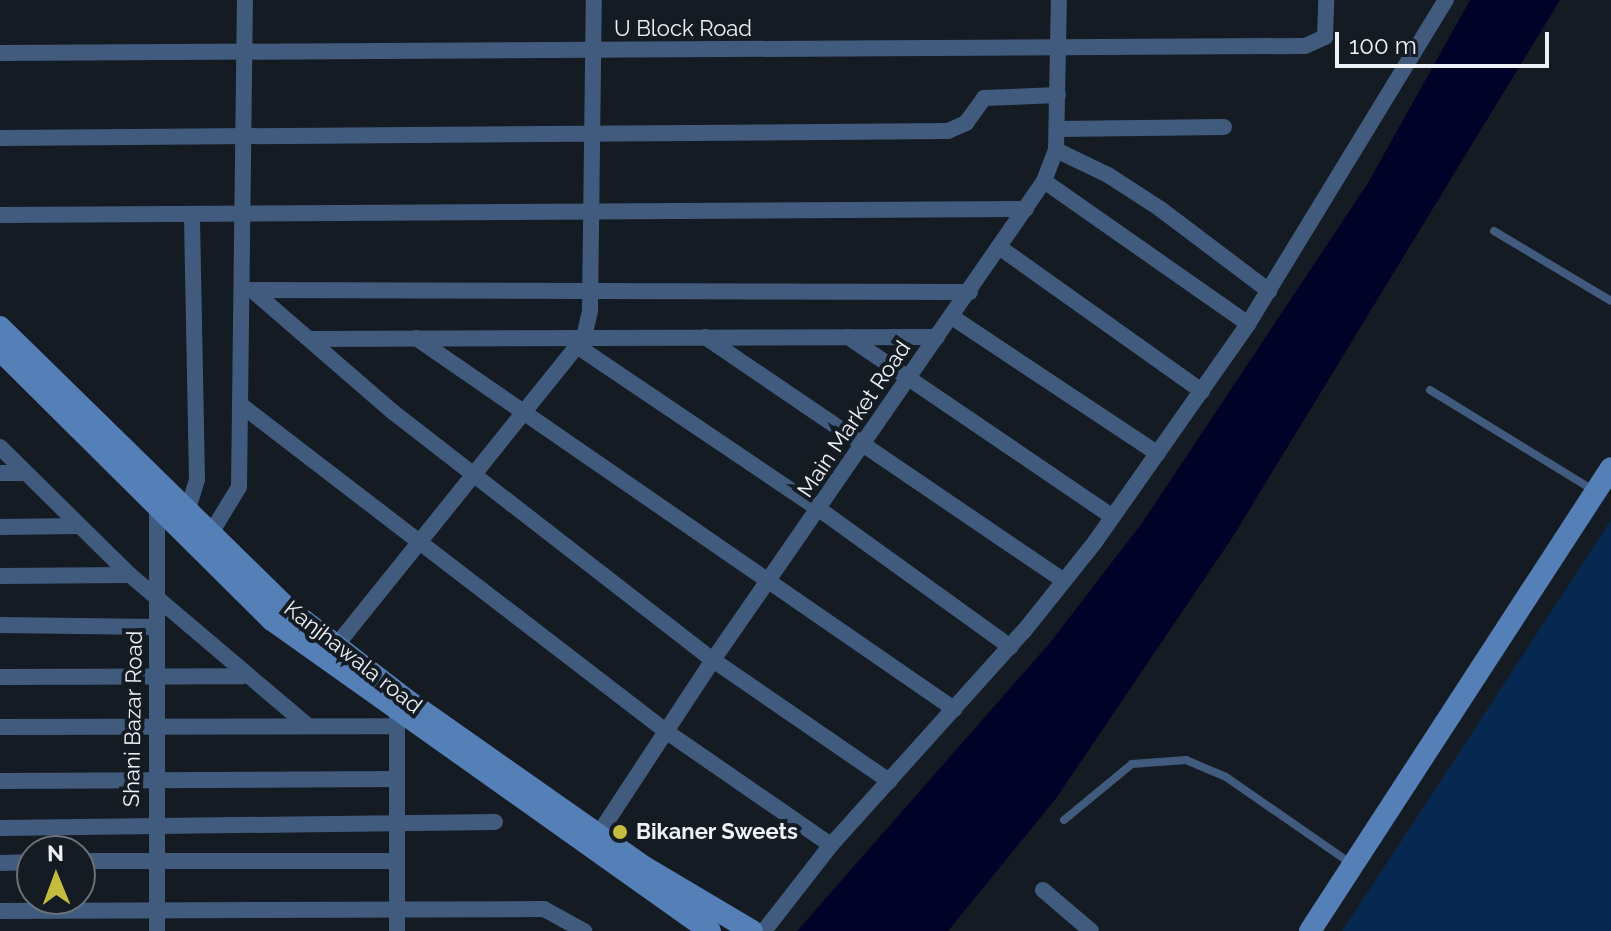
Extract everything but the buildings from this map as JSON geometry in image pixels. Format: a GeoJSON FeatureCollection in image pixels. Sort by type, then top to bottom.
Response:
{"type":"FeatureCollection","features":[{"type":"Feature","properties":{"kind":"main road","name":"Kanjhawala road"},"geometry":{"type":"LineString","coordinates":[[0,327],[173,503],[272,620],[331,652],[594,841],[710,931]]}},
{"type":"Feature","properties":{"kind":"main road","name":"Kanjhawala road"},"geometry":{"type":"LineString","coordinates":[[0,350],[211,533],[397,720],[594,841],[752,931]]}},
{"type":"Feature","properties":{"kind":"main road"},"geometry":{"type":"LineString","coordinates":[[1310,931],[1611,468]]}},
{"type":"Feature","properties":{"kind":"street"},"geometry":{"type":"LineString","coordinates":[[211,533],[239,487],[248,290],[243,213],[245,0]]}},
{"type":"Feature","properties":{"kind":"street"},"geometry":{"type":"LineString","coordinates":[[331,652],[580,342],[588,293],[594,0]]}},
{"type":"Feature","properties":{"kind":"street","name":"Main Market Road"},"geometry":{"type":"LineString","coordinates":[[594,841],[713,660],[1044,181],[1056,150],[1059,0]]}},
{"type":"Feature","properties":{"kind":"street","name":"U Block Road"},"geometry":{"type":"LineString","coordinates":[[0,53],[1059,49],[1315,45],[1325,37],[1326,0]]}},
{"type":"Feature","properties":{"kind":"street"},"geometry":{"type":"LineString","coordinates":[[764,931],[831,845],[1010,647],[1113,517],[1248,324],[1446,0]]}},
{"type":"Feature","properties":{"kind":"street"},"geometry":{"type":"LineString","coordinates":[[0,138],[591,131],[948,131],[966,123],[984,98],[1058,95]]}},
{"type":"Feature","properties":{"kind":"street"},"geometry":{"type":"LineString","coordinates":[[1057,129],[1224,127]]}},
{"type":"Feature","properties":{"kind":"street"},"geometry":{"type":"LineString","coordinates":[[1056,150],[1108,175],[1159,208],[1269,291]]}},
{"type":"Feature","properties":{"kind":"street"},"geometry":{"type":"LineString","coordinates":[[1044,181],[1248,324]]}},
{"type":"Feature","properties":{"kind":"street"},"geometry":{"type":"LineString","coordinates":[[0,215],[1026,209]]}},
{"type":"Feature","properties":{"kind":"street","name":"Shani Bazar Road"},"geometry":{"type":"LineString","coordinates":[[157,931],[154,828],[156,598],[173,503],[197,479],[192,215]]}},
{"type":"Feature","properties":{"kind":"street"},"geometry":{"type":"LineString","coordinates":[[999,247],[1202,391]]}},
{"type":"Feature","properties":{"kind":"street"},"geometry":{"type":"LineString","coordinates":[[248,290],[970,292]]}},
{"type":"Feature","properties":{"kind":"street"},"geometry":{"type":"LineString","coordinates":[[248,290],[472,473],[713,660],[889,781]]}},
{"type":"Feature","properties":{"kind":"street"},"geometry":{"type":"LineString","coordinates":[[952,317],[1158,454]]}},
{"type":"Feature","properties":{"kind":"street"},"geometry":{"type":"LineString","coordinates":[[846,336],[1113,517]]}},
{"type":"Feature","properties":{"kind":"street"},"geometry":{"type":"LineString","coordinates":[[309,339],[580,342],[705,337],[937,337]]}},
{"type":"Feature","properties":{"kind":"street"},"geometry":{"type":"LineString","coordinates":[[705,337],[1064,581]]}},
{"type":"Feature","properties":{"kind":"street"},"geometry":{"type":"LineString","coordinates":[[416,338],[954,709]]}},
{"type":"Feature","properties":{"kind":"street"},"geometry":{"type":"LineString","coordinates":[[580,342],[1010,647]]}},
{"type":"Feature","properties":{"kind":"street"},"geometry":{"type":"LineString","coordinates":[[241,405],[416,544],[667,732],[831,845]]}},
{"type":"Feature","properties":{"kind":"street"},"geometry":{"type":"LineString","coordinates":[[0,447],[130,575],[243,676],[308,726]]}},
{"type":"Feature","properties":{"kind":"street"},"geometry":{"type":"LineString","coordinates":[[0,473],[25,473]]}},
{"type":"Feature","properties":{"kind":"street"},"geometry":{"type":"LineString","coordinates":[[0,527],[79,526]]}},
{"type":"Feature","properties":{"kind":"street"},"geometry":{"type":"LineString","coordinates":[[0,576],[130,575]]}},
{"type":"Feature","properties":{"kind":"street"},"geometry":{"type":"LineString","coordinates":[[0,625],[156,627]]}},
{"type":"Feature","properties":{"kind":"street"},"geometry":{"type":"LineString","coordinates":[[0,677],[243,676]]}},
{"type":"Feature","properties":{"kind":"street"},"geometry":{"type":"LineString","coordinates":[[0,727],[308,726],[397,720],[393,825],[397,931]]}},
{"type":"Feature","properties":{"kind":"street"},"geometry":{"type":"LineString","coordinates":[[0,781],[396,779]]}},
{"type":"Feature","properties":{"kind":"street"},"geometry":{"type":"LineString","coordinates":[[0,828],[495,822]]}},
{"type":"Feature","properties":{"kind":"street"},"geometry":{"type":"LineString","coordinates":[[96,861],[394,861]]}},
{"type":"Feature","properties":{"kind":"street"},"geometry":{"type":"LineString","coordinates":[[1043,890],[1091,931]]}},
{"type":"Feature","properties":{"kind":"street"},"geometry":{"type":"LineString","coordinates":[[0,911],[544,909],[584,931]]}},
{"type":"Feature","properties":{"kind":"lane"},"geometry":{"type":"LineString","coordinates":[[1494,231],[1611,301]]}},
{"type":"Feature","properties":{"kind":"lane"},"geometry":{"type":"LineString","coordinates":[[1430,390],[1596,491]]}},
{"type":"Feature","properties":{"kind":"lane"},"geometry":{"type":"LineString","coordinates":[[1064,820],[1132,764],[1186,760],[1226,777],[1353,865]]}},
{"type":"Feature","properties":{"kind":"shaded area"},"geometry":{"type":"Polygon","coordinates":[[[1470,0],[1560,0],[1232,538],[1057,797],[948,931],[797,931],[1049,644],[1142,523],[1368,183],[1470,0]]]}},
{"type":"Feature","properties":{"kind":"shaded area"},"geometry":{"type":"Polygon","coordinates":[[[1611,520],[1611,931],[1342,931],[1419,814],[1611,520]]]}},
{"type":"Feature","properties":{"kind":"place","name":"Bikaner Sweets"},"geometry":{"type":"Point","coordinates":[620,832]}}]}
